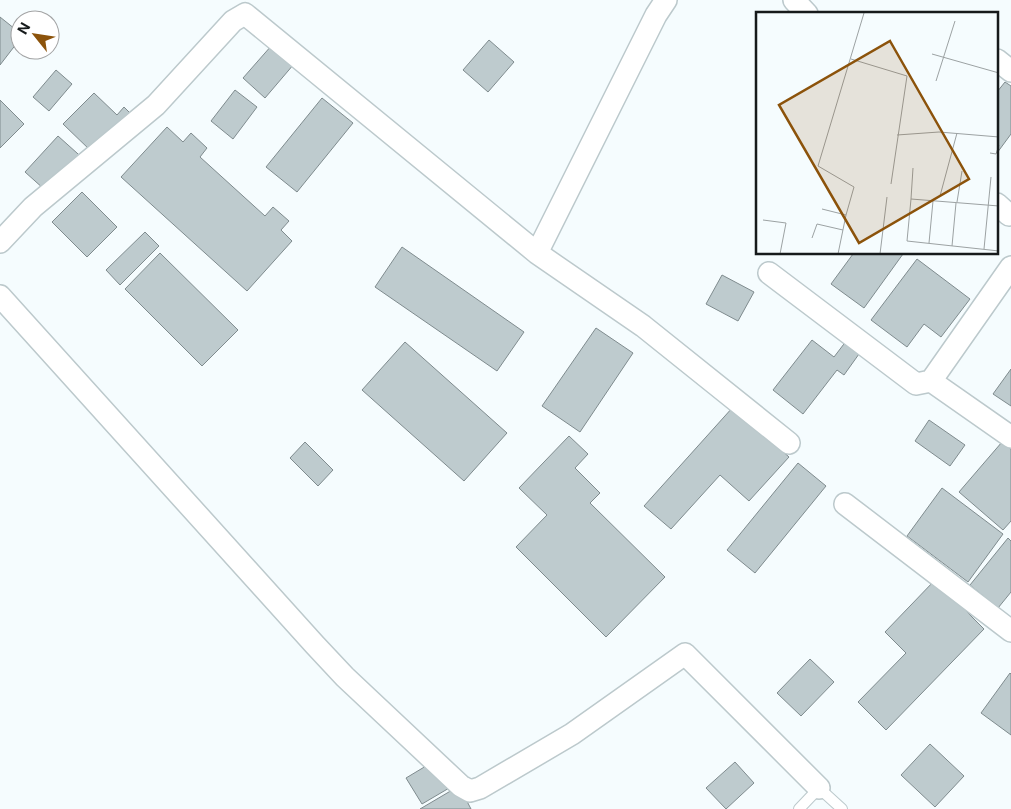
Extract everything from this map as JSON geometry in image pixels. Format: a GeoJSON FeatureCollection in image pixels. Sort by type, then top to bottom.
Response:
{"type":"FeatureCollection","features":[{"type":"Feature","properties":{"kind":"street"},"geometry":{"type":"LineString","coordinates":[[537,253],[656,14],[666,0]]}},
{"type":"Feature","properties":{"kind":"street"},"geometry":{"type":"LineString","coordinates":[[794,0],[805,12]]}},
{"type":"Feature","properties":{"kind":"street"},"geometry":{"type":"LineString","coordinates":[[0,242],[33,207],[156,105],[233,21],[245,14],[537,253],[643,326],[789,443]]}},
{"type":"Feature","properties":{"kind":"street"},"geometry":{"type":"LineString","coordinates":[[998,61],[1011,71]]}},
{"type":"Feature","properties":{"kind":"street"},"geometry":{"type":"LineString","coordinates":[[770,273],[916,384],[930,381],[1011,267]]}},
{"type":"Feature","properties":{"kind":"street"},"geometry":{"type":"LineString","coordinates":[[0,296],[314,645],[345,677],[461,786],[470,791],[480,788],[572,734],[685,654],[819,788]]}},
{"type":"Feature","properties":{"kind":"street"},"geometry":{"type":"LineString","coordinates":[[930,381],[1011,437]]}},
{"type":"Feature","properties":{"kind":"street"},"geometry":{"type":"LineString","coordinates":[[845,504],[1011,631]]}},
{"type":"Feature","properties":{"kind":"lane"},"geometry":{"type":"LineString","coordinates":[[799,809],[819,788],[842,809]]}},
{"type":"Feature","properties":{"kind":"building"},"geometry":{"type":"Polygon","coordinates":[[[0,17],[10,25],[10,52],[0,65],[0,17]]]}},
{"type":"Feature","properties":{"kind":"building"},"geometry":{"type":"Polygon","coordinates":[[[489,40],[514,62],[488,92],[463,70],[489,40]]]}},
{"type":"Feature","properties":{"kind":"building"},"geometry":{"type":"Polygon","coordinates":[[[272,45],[294,64],[265,98],[243,78],[272,45]]]}},
{"type":"Feature","properties":{"kind":"building"},"geometry":{"type":"Polygon","coordinates":[[[56,70],[72,84],[49,111],[33,97],[56,70]]]}},
{"type":"Feature","properties":{"kind":"building"},"geometry":{"type":"Polygon","coordinates":[[[1005,82],[1011,86],[1011,134],[998,152],[998,91],[1005,82]]]}},
{"type":"Feature","properties":{"kind":"building"},"geometry":{"type":"Polygon","coordinates":[[[235,90],[257,107],[233,139],[211,121],[235,90]]]}},
{"type":"Feature","properties":{"kind":"building"},"geometry":{"type":"Polygon","coordinates":[[[94,93],[117,115],[124,107],[139,122],[91,151],[63,124],[94,93]]]}},
{"type":"Feature","properties":{"kind":"building"},"geometry":{"type":"Polygon","coordinates":[[[322,98],[353,123],[297,192],[266,167],[322,98]]]}},
{"type":"Feature","properties":{"kind":"building"},"geometry":{"type":"Polygon","coordinates":[[[0,100],[24,124],[0,148],[0,100]]]}},
{"type":"Feature","properties":{"kind":"building"},"geometry":{"type":"Polygon","coordinates":[[[167,127],[183,142],[191,133],[207,148],[200,157],[265,216],[273,207],[289,221],[281,230],[292,241],[247,291],[121,177],[167,127]]]}},
{"type":"Feature","properties":{"kind":"building"},"geometry":{"type":"Polygon","coordinates":[[[58,136],[87,162],[54,198],[25,172],[58,136]]]}},
{"type":"Feature","properties":{"kind":"building"},"geometry":{"type":"Polygon","coordinates":[[[82,192],[117,227],[87,257],[52,222],[82,192]]]}},
{"type":"Feature","properties":{"kind":"building"},"geometry":{"type":"Polygon","coordinates":[[[145,232],[159,246],[120,285],[106,270],[145,232]]]}},
{"type":"Feature","properties":{"kind":"building"},"geometry":{"type":"Polygon","coordinates":[[[402,247],[524,332],[497,371],[375,287],[402,247]]]}},
{"type":"Feature","properties":{"kind":"building"},"geometry":{"type":"Polygon","coordinates":[[[160,253],[238,330],[202,366],[125,289],[160,253]]]}},
{"type":"Feature","properties":{"kind":"building"},"geometry":{"type":"Polygon","coordinates":[[[852,255],[902,255],[864,308],[831,284],[852,255]]]}},
{"type":"Feature","properties":{"kind":"building"},"geometry":{"type":"Polygon","coordinates":[[[917,259],[970,299],[941,337],[924,324],[907,347],[871,320],[917,259]]]}},
{"type":"Feature","properties":{"kind":"building"},"geometry":{"type":"Polygon","coordinates":[[[722,275],[754,292],[738,321],[706,304],[722,275]]]}},
{"type":"Feature","properties":{"kind":"building"},"geometry":{"type":"Polygon","coordinates":[[[596,328],[633,353],[580,432],[542,406],[596,328]]]}},
{"type":"Feature","properties":{"kind":"building"},"geometry":{"type":"Polygon","coordinates":[[[850,336],[864,347],[844,375],[837,370],[803,414],[773,390],[812,340],[834,357],[850,336]]]}},
{"type":"Feature","properties":{"kind":"building"},"geometry":{"type":"Polygon","coordinates":[[[405,342],[507,433],[464,481],[362,390],[405,342]]]}},
{"type":"Feature","properties":{"kind":"building"},"geometry":{"type":"Polygon","coordinates":[[[1011,369],[1011,406],[993,394],[1011,369]]]}},
{"type":"Feature","properties":{"kind":"building"},"geometry":{"type":"Polygon","coordinates":[[[733,407],[789,457],[749,501],[720,475],[671,529],[644,506],[733,407]]]}},
{"type":"Feature","properties":{"kind":"building"},"geometry":{"type":"Polygon","coordinates":[[[929,420],[965,445],[950,466],[915,441],[929,420]]]}},
{"type":"Feature","properties":{"kind":"building"},"geometry":{"type":"Polygon","coordinates":[[[569,436],[588,454],[575,468],[600,493],[590,503],[665,577],[606,637],[516,547],[547,515],[519,488],[569,436]]]}},
{"type":"Feature","properties":{"kind":"building"},"geometry":{"type":"Polygon","coordinates":[[[305,442],[333,470],[318,486],[290,458],[305,442]]]}},
{"type":"Feature","properties":{"kind":"building"},"geometry":{"type":"Polygon","coordinates":[[[1002,442],[1011,449],[1011,521],[1003,530],[959,492],[1002,442]]]}},
{"type":"Feature","properties":{"kind":"building"},"geometry":{"type":"Polygon","coordinates":[[[798,463],[826,486],[755,573],[727,550],[798,463]]]}},
{"type":"Feature","properties":{"kind":"building"},"geometry":{"type":"Polygon","coordinates":[[[942,488],[1003,534],[968,582],[907,536],[942,488]]]}},
{"type":"Feature","properties":{"kind":"building"},"geometry":{"type":"Polygon","coordinates":[[[1008,538],[1011,541],[1011,592],[998,608],[970,585],[1008,538]]]}},
{"type":"Feature","properties":{"kind":"building"},"geometry":{"type":"Polygon","coordinates":[[[935,580],[984,629],[886,730],[858,702],[906,653],[885,632],[935,580]]]}},
{"type":"Feature","properties":{"kind":"building"},"geometry":{"type":"Polygon","coordinates":[[[810,659],[834,682],[801,716],[777,693],[810,659]]]}},
{"type":"Feature","properties":{"kind":"building"},"geometry":{"type":"Polygon","coordinates":[[[1011,674],[1011,735],[981,713],[1011,674]]]}},
{"type":"Feature","properties":{"kind":"building"},"geometry":{"type":"Polygon","coordinates":[[[930,744],[964,776],[935,807],[901,775],[930,744]]]}},
{"type":"Feature","properties":{"kind":"building"},"geometry":{"type":"Polygon","coordinates":[[[441,757],[456,784],[422,804],[406,778],[441,757]]]}},
{"type":"Feature","properties":{"kind":"building"},"geometry":{"type":"Polygon","coordinates":[[[735,762],[754,783],[726,809],[706,788],[735,762]]]}},
{"type":"Feature","properties":{"kind":"building"},"geometry":{"type":"Polygon","coordinates":[[[459,786],[471,809],[420,809],[459,786]]]}}]}
